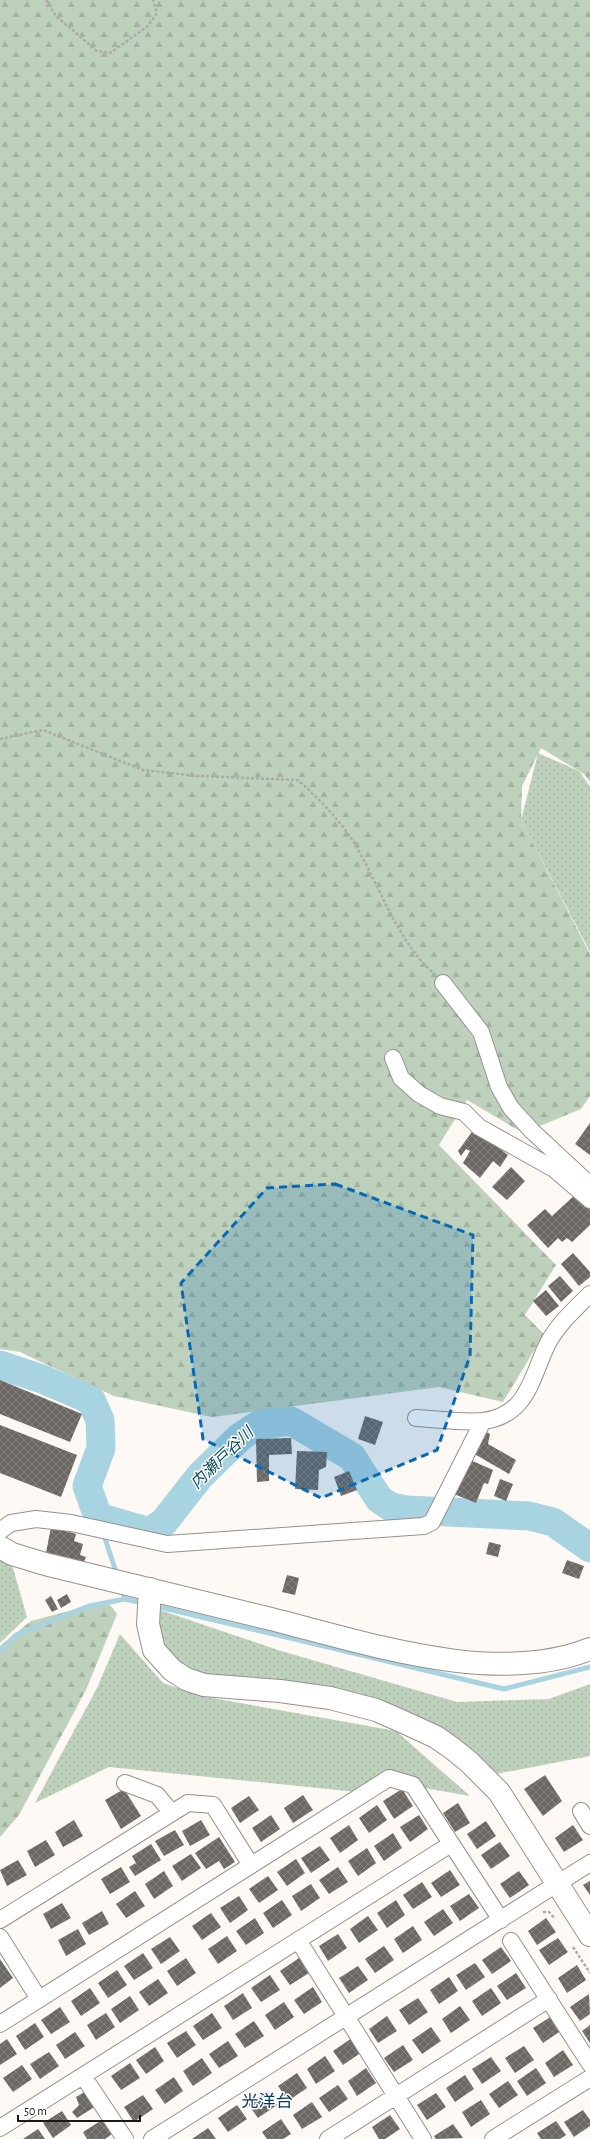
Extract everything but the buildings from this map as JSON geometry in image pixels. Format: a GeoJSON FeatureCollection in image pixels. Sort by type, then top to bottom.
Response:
{"type":"FeatureCollection","features":[{"type":"Feature","properties":{"kind":"street"},"geometry":{"type":"LineString","coordinates":[[443,983],[481,1032],[499,1087],[511,1108],[532,1132],[590,1185]]}},
{"type":"Feature","properties":{"kind":"street"},"geometry":{"type":"LineString","coordinates":[[393,1058],[401,1078],[419,1094],[440,1106],[464,1112],[480,1127],[554,1169],[590,1200]]}},
{"type":"Feature","properties":{"kind":"street"},"geometry":{"type":"LineString","coordinates":[[416,1418],[483,1421],[507,1413],[523,1399],[536,1375],[547,1345],[562,1322],[590,1294]]}},
{"type":"Feature","properties":{"kind":"street"},"geometry":{"type":"LineString","coordinates":[[0,1531],[11,1523],[36,1519],[71,1523],[167,1544],[424,1526],[432,1522],[483,1421]]}},
{"type":"Feature","properties":{"kind":"street"},"geometry":{"type":"LineString","coordinates":[[0,1547],[12,1554],[45,1564],[106,1578],[145,1596],[400,1651],[477,1663],[508,1665],[536,1663],[561,1658],[590,1649]]}},
{"type":"Feature","properties":{"kind":"street"},"geometry":{"type":"LineString","coordinates":[[145,1596],[148,1624],[154,1650],[172,1670],[186,1679],[204,1685],[280,1691],[330,1698],[376,1710],[436,1738],[469,1762],[499,1792],[558,1884],[580,1938]]}},
{"type":"Feature","properties":{"kind":"street"},"geometry":{"type":"LineString","coordinates":[[0,2024],[389,1778],[413,1785],[500,1920]]}},
{"type":"Feature","properties":{"kind":"street"},"geometry":{"type":"LineString","coordinates":[[125,1782],[157,1795],[172,1813]]}},
{"type":"Feature","properties":{"kind":"street"},"geometry":{"type":"LineString","coordinates":[[0,1920],[188,1804],[213,1805],[251,1865]]}},
{"type":"Feature","properties":{"kind":"street"},"geometry":{"type":"LineString","coordinates":[[581,1811],[590,1826]]}},
{"type":"Feature","properties":{"kind":"street"},"geometry":{"type":"LineString","coordinates":[[0,2128],[451,1844]]}},
{"type":"Feature","properties":{"kind":"street"},"geometry":{"type":"LineString","coordinates":[[152,2139],[590,1863]]}},
{"type":"Feature","properties":{"kind":"street"},"geometry":{"type":"LineString","coordinates":[[0,1937],[39,1999]]}},
{"type":"Feature","properties":{"kind":"street"},"geometry":{"type":"LineString","coordinates":[[298,1940],[423,2139]]}},
{"type":"Feature","properties":{"kind":"street"},"geometry":{"type":"LineString","coordinates":[[511,1941],[590,2064]]}},
{"type":"Feature","properties":{"kind":"street"},"geometry":{"type":"LineString","coordinates":[[328,2139],[549,1999]]}},
{"type":"Feature","properties":{"kind":"street"},"geometry":{"type":"LineString","coordinates":[[83,2076],[124,2139]]}},
{"type":"Feature","properties":{"kind":"street"},"geometry":{"type":"LineString","coordinates":[[493,2139],[590,2078]]}},
{"type":"Feature","properties":{"kind":"path"},"geometry":{"type":"LineString","coordinates":[[46,0],[56,16],[97,51],[110,53],[148,26],[157,13],[153,0]]}},
{"type":"Feature","properties":{"kind":"path"},"geometry":{"type":"LineString","coordinates":[[0,740],[43,730],[143,770],[198,776],[298,780],[326,807],[352,840],[404,939],[426,966],[443,983]]}},
{"type":"Feature","properties":{"kind":"path"},"geometry":{"type":"LineString","coordinates":[[540,1913],[549,1912],[558,1923]]}},
{"type":"Feature","properties":{"kind":"path"},"geometry":{"type":"LineString","coordinates":[[580,1938],[590,1973]]}},
{"type":"Feature","properties":{"kind":"highlighted area"},"geometry":{"type":"Polygon","coordinates":[[[335,1184],[473,1235],[470,1356],[437,1450],[321,1498],[203,1439],[181,1283],[267,1188],[335,1184]]]}},
{"type":"Feature","properties":{"kind":"green space"},"geometry":{"type":"Polygon","coordinates":[[[0,0],[590,0],[590,782],[584,774],[541,748],[522,786],[521,820],[590,954],[590,1096],[581,1109],[523,1133],[467,1100],[439,1145],[556,1265],[525,1315],[544,1334],[503,1402],[439,1387],[212,1417],[114,1396],[20,1352],[0,1349],[0,0]]]}},
{"type":"Feature","properties":{"kind":"green space"},"geometry":{"type":"Polygon","coordinates":[[[538,753],[579,771],[590,786],[590,952],[521,820],[538,753]]]}},
{"type":"Feature","properties":{"kind":"green space"},"geometry":{"type":"Polygon","coordinates":[[[0,1555],[11,1561],[27,1617],[0,1643],[0,1555]]]}},
{"type":"Feature","properties":{"kind":"green space"},"geometry":{"type":"Polygon","coordinates":[[[107,1601],[117,1614],[86,1690],[19,1815],[0,1837],[0,1646],[31,1621],[107,1601]]]}},
{"type":"Feature","properties":{"kind":"green space"},"geometry":{"type":"Polygon","coordinates":[[[154,1608],[278,1650],[457,1702],[549,1699],[590,1684],[590,1756],[491,1775],[393,1717],[186,1679],[161,1650],[154,1608]]]}},
{"type":"Feature","properties":{"kind":"green space"},"geometry":{"type":"Polygon","coordinates":[[[120,1634],[163,1683],[201,1696],[396,1731],[470,1796],[424,1788],[382,1774],[357,1792],[109,1767],[35,1803],[97,1688],[120,1634]]]}},
{"type":"Feature","properties":{"kind":"waterway","name":"内瀬戸谷川"},"geometry":{"type":"LineString","coordinates":[[0,1365],[42,1379],[91,1400],[100,1420],[101,1448],[87,1486],[98,1517],[149,1532],[164,1522],[200,1476],[240,1437],[258,1425],[291,1421],[352,1457],[379,1499],[391,1507],[407,1510],[529,1516],[553,1522],[590,1548]]}},
{"type":"Feature","properties":{"kind":"waterway"},"geometry":{"type":"LineString","coordinates":[[98,1517],[117,1575]]}},
{"type":"Feature","properties":{"kind":"waterway"},"geometry":{"type":"LineString","coordinates":[[0,1651],[16,1635],[89,1606],[125,1599],[121,1588]]}},
{"type":"Feature","properties":{"kind":"waterway"},"geometry":{"type":"LineString","coordinates":[[125,1599],[143,1603]]}},
{"type":"Feature","properties":{"kind":"waterway"},"geometry":{"type":"LineString","coordinates":[[155,1606],[504,1689],[590,1667]]}},
{"type":"Feature","properties":{"kind":"district","name":"光洋台"},"geometry":{"type":"Point","coordinates":[267,2101]}}]}
